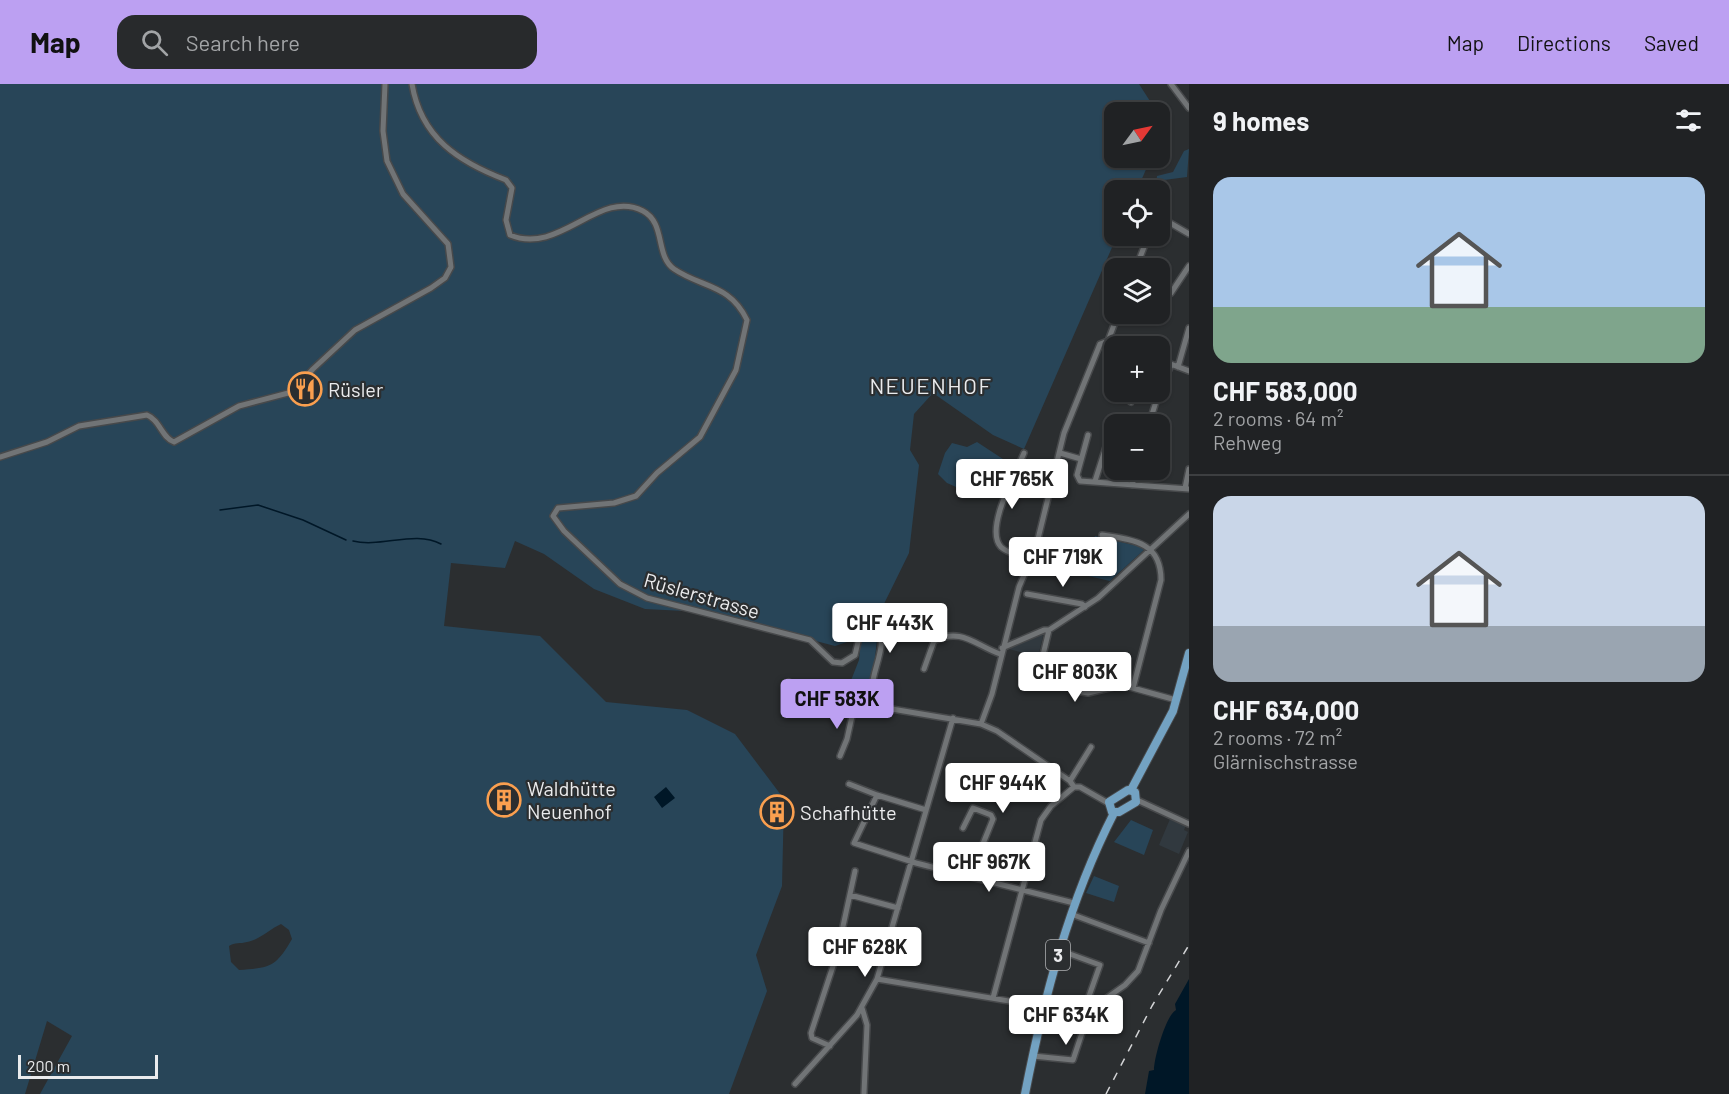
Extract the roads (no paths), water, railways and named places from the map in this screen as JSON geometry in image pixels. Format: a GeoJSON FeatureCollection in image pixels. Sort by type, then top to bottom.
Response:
{"type":"FeatureCollection","features":[{"type":"Feature","properties":{"kind":"main road"},"geometry":{"type":"LineString","coordinates":[[1131,790],[1135,792],[1137,800],[1114,813],[1110,810],[1108,803],[1131,790],[1163,733],[1176,700],[1189,653]]}},
{"type":"Feature","properties":{"kind":"main road","name":"3"},"geometry":{"type":"LineString","coordinates":[[1025,1094],[1059,950],[1074,903],[1114,813]]}},
{"type":"Feature","properties":{"kind":"street"},"geometry":{"type":"LineString","coordinates":[[0,457],[47,442],[79,426],[147,415],[156,421],[168,439],[174,442],[239,406],[292,392],[313,369],[364,323],[398,309],[445,279],[452,267],[448,244],[403,194],[387,161],[382,131],[385,84]]}},
{"type":"Feature","properties":{"kind":"street","name":"Rüslerstrasse"},"geometry":{"type":"LineString","coordinates":[[412,84],[429,126],[451,152],[471,166],[506,180],[510,184],[512,188],[506,220],[510,235],[526,238],[546,236],[570,229],[604,209],[616,205],[630,206],[653,219],[660,233],[666,260],[673,269],[732,298],[747,320],[736,370],[700,437],[657,473],[636,496],[614,503],[558,508],[554,516],[564,531],[634,593],[707,615],[810,640],[833,662],[842,663],[851,659],[856,650],[861,629],[867,626],[877,628],[881,639],[872,689],[876,703],[880,707]]}},
{"type":"Feature","properties":{"kind":"street"},"geometry":{"type":"LineString","coordinates":[[1173,86],[1189,108]]}},
{"type":"Feature","properties":{"kind":"street"},"geometry":{"type":"LineString","coordinates":[[1170,225],[1189,234]]}},
{"type":"Feature","properties":{"kind":"street"},"geometry":{"type":"LineString","coordinates":[[1140,258],[1144,247]]}},
{"type":"Feature","properties":{"kind":"street"},"geometry":{"type":"LineString","coordinates":[[1172,293],[1189,266]]}},
{"type":"Feature","properties":{"kind":"street"},"geometry":{"type":"LineString","coordinates":[[1178,367],[1189,328]]}},
{"type":"Feature","properties":{"kind":"street"},"geometry":{"type":"LineString","coordinates":[[981,724],[992,694],[1001,651],[1026,566],[1032,559],[1064,432],[1100,344],[1104,342]]}},
{"type":"Feature","properties":{"kind":"street"},"geometry":{"type":"LineString","coordinates":[[1171,365],[1189,371]]}},
{"type":"Feature","properties":{"kind":"street"},"geometry":{"type":"LineString","coordinates":[[1088,435],[1081,459],[1078,478],[1080,481],[1187,489],[1189,469]]}},
{"type":"Feature","properties":{"kind":"street"},"geometry":{"type":"LineString","coordinates":[[1024,453],[1002,503],[996,532],[999,544],[1004,549],[1032,559]]}},
{"type":"Feature","properties":{"kind":"street"},"geometry":{"type":"LineString","coordinates":[[1060,453],[1081,459]]}},
{"type":"Feature","properties":{"kind":"street"},"geometry":{"type":"LineString","coordinates":[[1095,481],[1104,453]]}},
{"type":"Feature","properties":{"kind":"street"},"geometry":{"type":"LineString","coordinates":[[1132,485],[1134,480]]}},
{"type":"Feature","properties":{"kind":"street"},"geometry":{"type":"LineString","coordinates":[[924,669],[934,641],[946,635],[959,635],[1001,651],[1044,630],[1049,630],[1085,607],[1189,514]]}},
{"type":"Feature","properties":{"kind":"street"},"geometry":{"type":"LineString","coordinates":[[1102,535],[1126,538],[1145,545],[1161,563],[1161,580],[1132,688]]}},
{"type":"Feature","properties":{"kind":"street"},"geometry":{"type":"LineString","coordinates":[[1027,594],[1082,604],[1085,607]]}},
{"type":"Feature","properties":{"kind":"street"},"geometry":{"type":"LineString","coordinates":[[1049,630],[1042,659],[1069,688],[1083,693],[1122,685],[1176,700]]}},
{"type":"Feature","properties":{"kind":"street"},"geometry":{"type":"LineString","coordinates":[[789,682],[839,707],[880,707],[981,724],[997,731],[1072,784],[1108,803]]}},
{"type":"Feature","properties":{"kind":"street"},"geometry":{"type":"LineString","coordinates":[[840,756],[854,707]]}},
{"type":"Feature","properties":{"kind":"street"},"geometry":{"type":"LineString","coordinates":[[795,1083],[862,1008],[877,979],[953,718]]}},
{"type":"Feature","properties":{"kind":"street"},"geometry":{"type":"LineString","coordinates":[[993,998],[1041,820],[1072,784],[1091,747]]}},
{"type":"Feature","properties":{"kind":"street"},"geometry":{"type":"LineString","coordinates":[[849,784],[926,810]]}},
{"type":"Feature","properties":{"kind":"street"},"geometry":{"type":"LineString","coordinates":[[877,795],[854,843],[912,861],[1074,903]]}},
{"type":"Feature","properties":{"kind":"street"},"geometry":{"type":"LineString","coordinates":[[1137,800],[1189,824]]}},
{"type":"Feature","properties":{"kind":"street"},"geometry":{"type":"LineString","coordinates":[[963,828],[973,808],[991,815],[993,819],[976,861],[966,875]]}},
{"type":"Feature","properties":{"kind":"street"},"geometry":{"type":"LineString","coordinates":[[1033,1056],[1073,1060],[1083,1027],[1099,1003],[1132,978],[1143,960],[1161,910],[1189,851]]}},
{"type":"Feature","properties":{"kind":"street"},"geometry":{"type":"LineString","coordinates":[[830,1046],[812,1038],[811,1033],[837,954],[855,871]]}},
{"type":"Feature","properties":{"kind":"street"},"geometry":{"type":"LineString","coordinates":[[850,895],[898,908]]}},
{"type":"Feature","properties":{"kind":"street"},"geometry":{"type":"LineString","coordinates":[[1071,914],[1149,943]]}},
{"type":"Feature","properties":{"kind":"street"},"geometry":{"type":"LineString","coordinates":[[1059,950],[1100,965],[1088,999],[1099,1003]]}},
{"type":"Feature","properties":{"kind":"street"},"geometry":{"type":"LineString","coordinates":[[877,979],[1045,1007]]}},
{"type":"Feature","properties":{"kind":"street"},"geometry":{"type":"LineString","coordinates":[[862,1008],[867,1025],[864,1093]]}},
{"type":"Feature","properties":{"kind":"waterway"},"geometry":{"type":"LineString","coordinates":[[220,510],[258,505],[303,520],[346,540]]}},
{"type":"Feature","properties":{"kind":"waterway"},"geometry":{"type":"LineString","coordinates":[[353,541],[364,543],[420,539],[441,544]]}},
{"type":"Feature","properties":{"kind":"railway"},"geometry":{"type":"LineString","coordinates":[[1106,1094],[1152,1006],[1189,945]]}},
{"type":"Feature","properties":{"kind":"place","name":"Rüsler"},"geometry":{"type":"Point","coordinates":[305,389]}},
{"type":"Feature","properties":{"kind":"place","name":"Waldhütte Neuenhof"},"geometry":{"type":"Point","coordinates":[504,800]}},
{"type":"Feature","properties":{"kind":"place","name":"Schafhütte"},"geometry":{"type":"Point","coordinates":[777,812]}},
{"type":"Feature","properties":{"kind":"district","name":"NEUENHOF"},"geometry":{"type":"Point","coordinates":[931,385]}}]}
